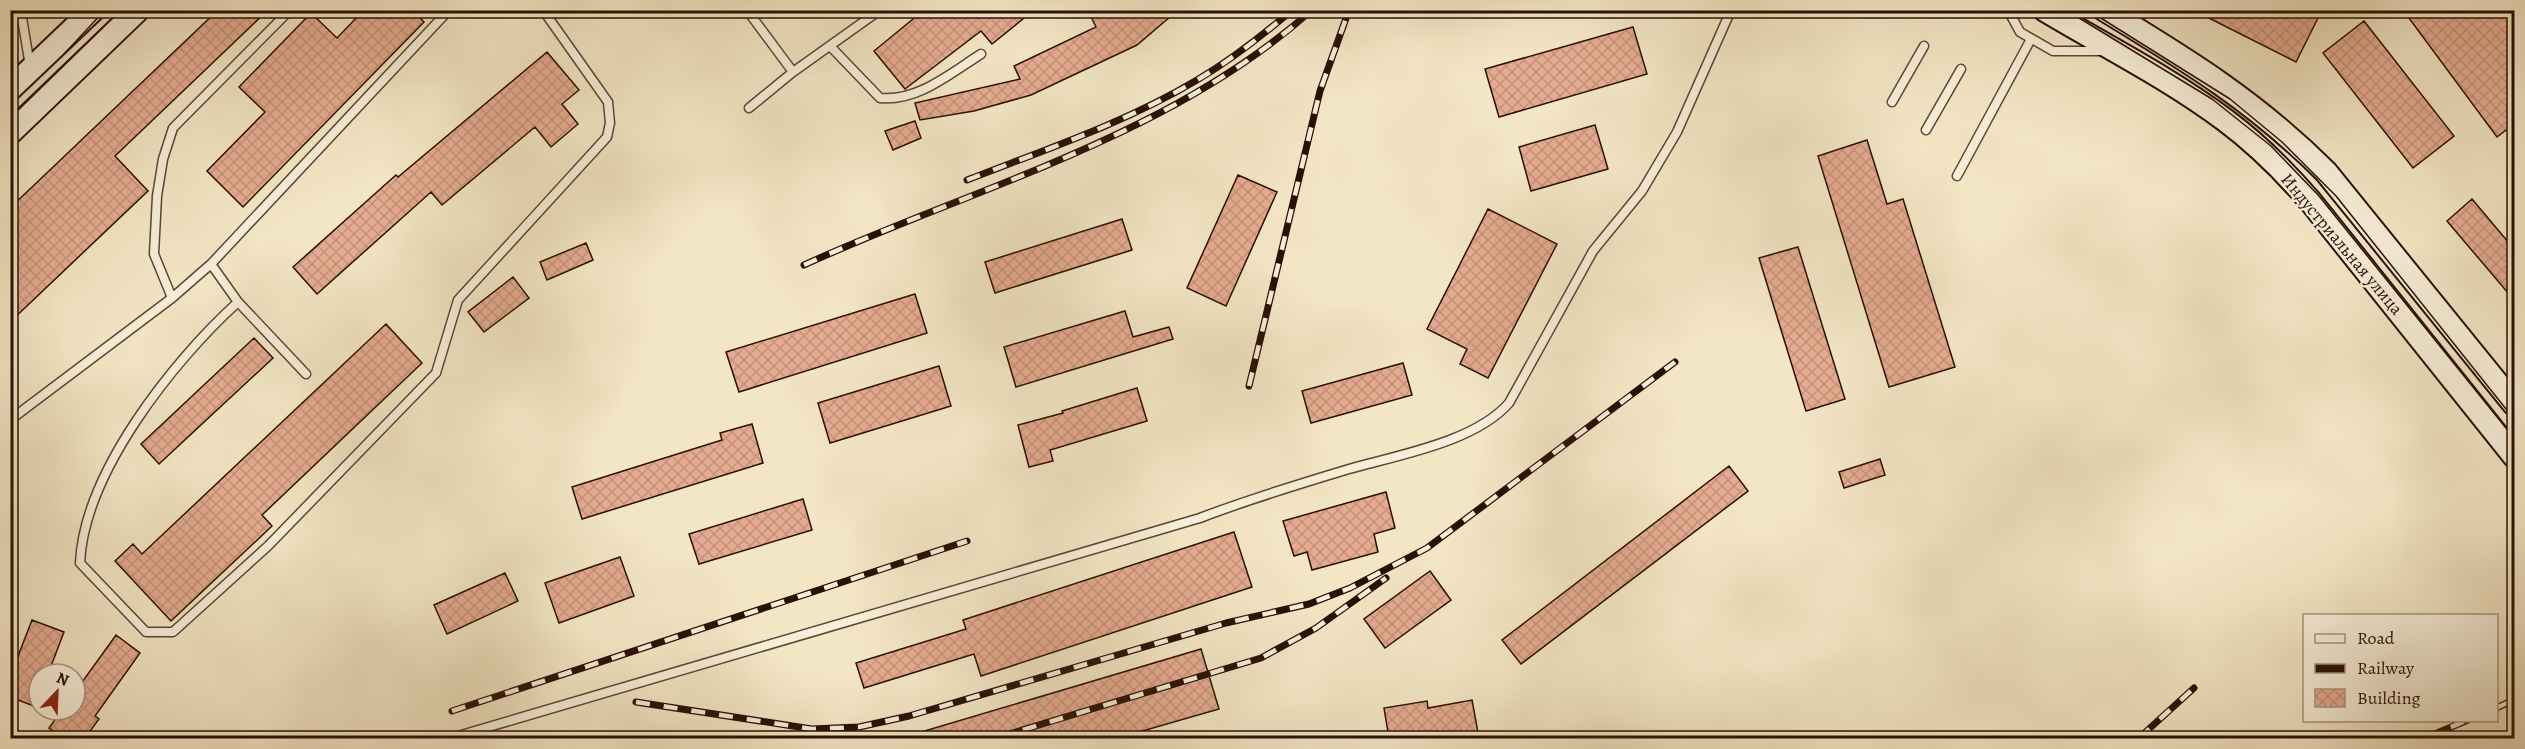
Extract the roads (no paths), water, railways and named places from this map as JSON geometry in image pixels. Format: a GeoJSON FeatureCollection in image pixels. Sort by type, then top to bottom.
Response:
{"type":"FeatureCollection","features":[{"type":"Feature","properties":{"kind":"main road"},"geometry":{"type":"LineString","coordinates":[[10,89],[93,10]]}},
{"type":"Feature","properties":{"kind":"main road"},"geometry":{"type":"LineString","coordinates":[[10,132],[138,10]]}},
{"type":"Feature","properties":{"kind":"main road","name":"Индустриальная улица"},"geometry":{"type":"LineString","coordinates":[[2045,10],[2219,115],[2296,186],[2514,456]]}},
{"type":"Feature","properties":{"kind":"main road","name":"Индустриальная улица"},"geometry":{"type":"LineString","coordinates":[[2105,10],[2235,92],[2298,144],[2326,172],[2514,404]]}},
{"type":"Feature","properties":{"kind":"lane"},"geometry":{"type":"LineString","coordinates":[[25,10],[22,18],[31,69]]}},
{"type":"Feature","properties":{"kind":"lane"},"geometry":{"type":"LineString","coordinates":[[172,298],[154,254],[157,196],[173,128],[290,10]]}},
{"type":"Feature","properties":{"kind":"lane"},"geometry":{"type":"LineString","coordinates":[[10,420],[172,298],[211,264],[449,10]]}},
{"type":"Feature","properties":{"kind":"lane"},"geometry":{"type":"LineString","coordinates":[[238,302],[211,327],[129,429],[83,528],[80,563],[146,632],[173,632],[268,546],[436,373],[458,300],[607,137],[610,123],[608,102],[543,10]]}},
{"type":"Feature","properties":{"kind":"lane"},"geometry":{"type":"LineString","coordinates":[[747,10],[793,72]]}},
{"type":"Feature","properties":{"kind":"lane"},"geometry":{"type":"LineString","coordinates":[[749,108],[793,72],[880,10]]}},
{"type":"Feature","properties":{"kind":"lane"},"geometry":{"type":"LineString","coordinates":[[451,738],[1180,524],[1270,493],[1437,443],[1483,425],[1498,416],[1509,403],[1593,251],[1636,198],[1655,170],[1698,90],[1731,10]]}},
{"type":"Feature","properties":{"kind":"lane"},"geometry":{"type":"LineString","coordinates":[[2008,10],[2020,32],[2053,51],[2115,52]]}},
{"type":"Feature","properties":{"kind":"lane"},"geometry":{"type":"LineString","coordinates":[[1957,176],[2031,39]]}},
{"type":"Feature","properties":{"kind":"lane"},"geometry":{"type":"LineString","coordinates":[[830,46],[880,98],[891,99],[906,98],[981,54]]}},
{"type":"Feature","properties":{"kind":"lane"},"geometry":{"type":"LineString","coordinates":[[1892,102],[1924,46]]}},
{"type":"Feature","properties":{"kind":"lane"},"geometry":{"type":"LineString","coordinates":[[1926,130],[1961,69]]}},
{"type":"Feature","properties":{"kind":"lane"},"geometry":{"type":"LineString","coordinates":[[211,264],[238,302],[306,374]]}},
{"type":"Feature","properties":{"kind":"tram line"},"geometry":{"type":"LineString","coordinates":[[64,54],[105,10]]}},
{"type":"Feature","properties":{"kind":"tram line"},"geometry":{"type":"LineString","coordinates":[[10,118],[121,10]]}},
{"type":"Feature","properties":{"kind":"tram line"},"geometry":{"type":"LineString","coordinates":[[2066,10],[2212,99],[2271,146],[2319,196],[2514,438]]}},
{"type":"Feature","properties":{"kind":"tram line"},"geometry":{"type":"LineString","coordinates":[[2088,10],[2230,99],[2282,142],[2336,196],[2514,419]]}},
{"type":"Feature","properties":{"kind":"railway"},"geometry":{"type":"LineString","coordinates":[[967,180],[1142,110],[1210,72],[1258,38],[1292,10]]}},
{"type":"Feature","properties":{"kind":"railway"},"geometry":{"type":"LineString","coordinates":[[804,265],[1002,184],[1133,126],[1196,93],[1256,55],[1312,10]]}},
{"type":"Feature","properties":{"kind":"railway"},"geometry":{"type":"LineString","coordinates":[[1249,386],[1320,91],[1349,10]]}},
{"type":"Feature","properties":{"kind":"railway"},"geometry":{"type":"LineString","coordinates":[[636,702],[812,729],[859,727],[909,716],[1226,623],[1309,604],[1350,588],[1427,548],[1675,362]]}},
{"type":"Feature","properties":{"kind":"railway"},"geometry":{"type":"LineString","coordinates":[[452,711],[967,541]]}},
{"type":"Feature","properties":{"kind":"railway"},"geometry":{"type":"LineString","coordinates":[[996,738],[1261,658],[1316,628],[1386,578]]}},
{"type":"Feature","properties":{"kind":"railway"},"geometry":{"type":"LineString","coordinates":[[2139,738],[2194,688]]}},
{"type":"Feature","properties":{"kind":"railway"},"geometry":{"type":"LineString","coordinates":[[2498,707],[2514,700]]}},
{"type":"Feature","properties":{"kind":"railway"},"geometry":{"type":"LineString","coordinates":[[2425,738],[2463,722]]}}]}
